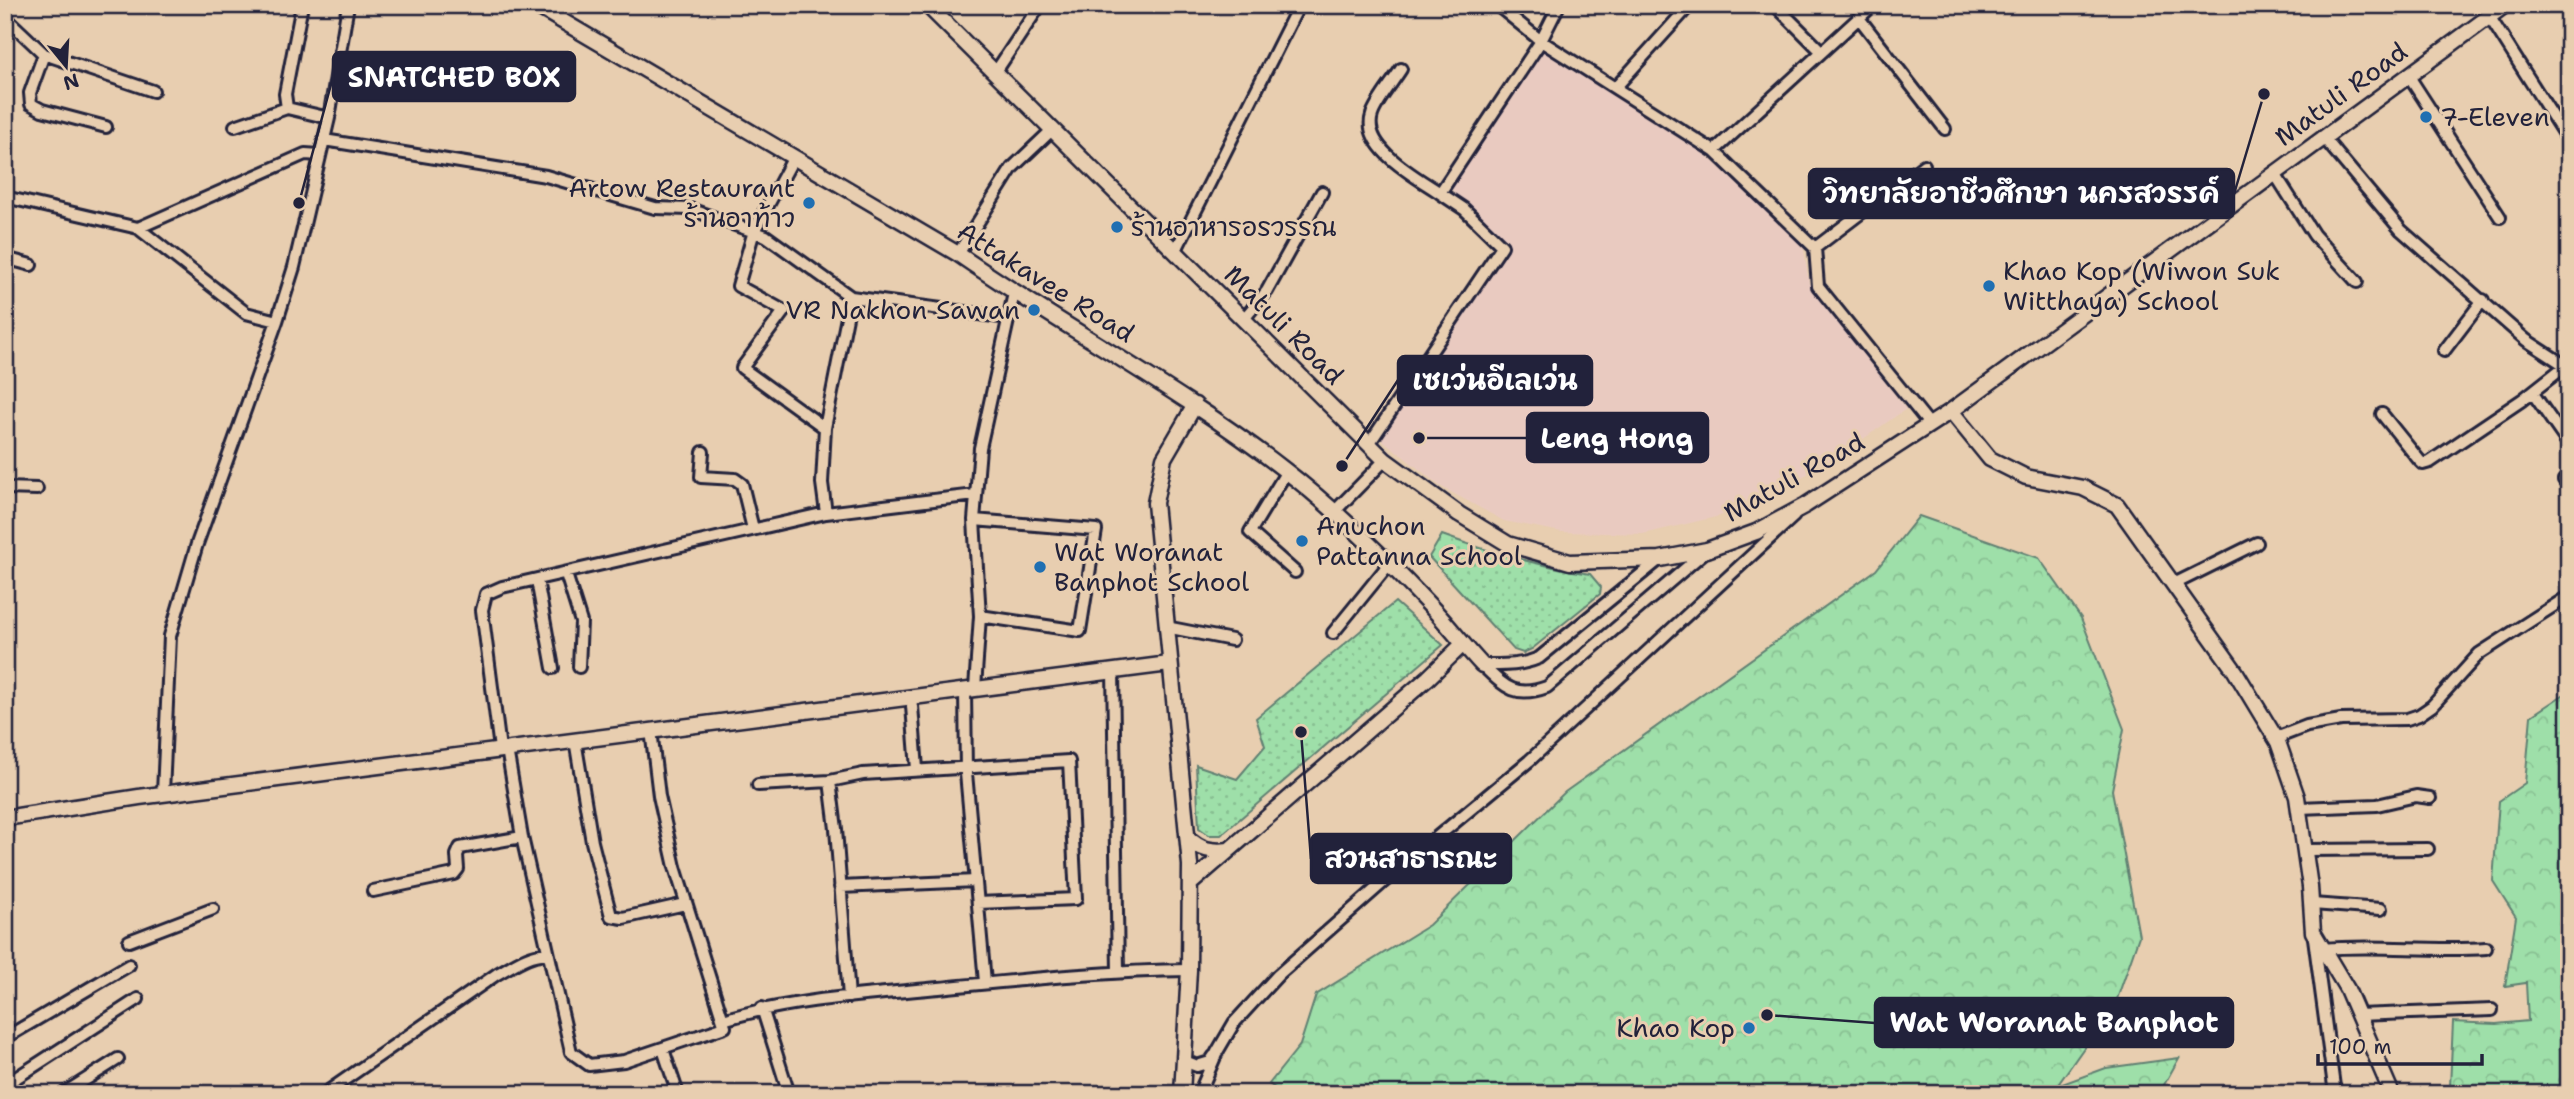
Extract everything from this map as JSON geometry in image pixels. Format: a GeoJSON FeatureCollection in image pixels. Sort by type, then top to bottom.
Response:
{"type":"FeatureCollection","features":[{"type":"Feature","properties":{"kind":"street"},"geometry":{"type":"LineString","coordinates":[[287,108],[285,94],[302,5]]}},
{"type":"Feature","properties":{"kind":"street"},"geometry":{"type":"LineString","coordinates":[[163,793],[170,636],[197,544],[294,267],[329,118],[348,5]]}},
{"type":"Feature","properties":{"kind":"street","name":"Attakavee Road"},"geometry":{"type":"LineString","coordinates":[[535,5],[958,254],[1014,293],[1195,405],[1287,471],[1335,512],[1389,564],[1482,665]]}},
{"type":"Feature","properties":{"kind":"street","name":"Matuli Road"},"geometry":{"type":"LineString","coordinates":[[927,5],[1384,460],[1458,514],[1508,544],[1570,562],[1660,559],[1707,550],[1756,532],[1806,505],[1951,411],[2324,138],[2408,75],[2486,10],[2505,5]]}},
{"type":"Feature","properties":{"kind":"street"},"geometry":{"type":"LineString","coordinates":[[995,73],[1040,5]]}},
{"type":"Feature","properties":{"kind":"street"},"geometry":{"type":"LineString","coordinates":[[1175,252],[1299,5]]}},
{"type":"Feature","properties":{"kind":"street"},"geometry":{"type":"LineString","coordinates":[[1497,5],[1541,41],[1714,151],[1815,248],[1818,286],[1930,425]]}},
{"type":"Feature","properties":{"kind":"street"},"geometry":{"type":"LineString","coordinates":[[1440,193],[1541,41],[1559,5]]}},
{"type":"Feature","properties":{"kind":"street"},"geometry":{"type":"LineString","coordinates":[[1615,88],[1690,5]]}},
{"type":"Feature","properties":{"kind":"street"},"geometry":{"type":"LineString","coordinates":[[1775,5],[1822,52]]}},
{"type":"Feature","properties":{"kind":"street"},"geometry":{"type":"LineString","coordinates":[[1714,151],[1873,5]]}},
{"type":"Feature","properties":{"kind":"street"},"geometry":{"type":"LineString","coordinates":[[2486,10],[2569,142]]}},
{"type":"Feature","properties":{"kind":"street"},"geometry":{"type":"LineString","coordinates":[[5,17],[44,54],[152,91]]}},
{"type":"Feature","properties":{"kind":"street"},"geometry":{"type":"LineString","coordinates":[[1859,18],[1945,129]]}},
{"type":"Feature","properties":{"kind":"street"},"geometry":{"type":"LineString","coordinates":[[44,54],[30,93],[31,104],[42,110],[106,127]]}},
{"type":"Feature","properties":{"kind":"street"},"geometry":{"type":"LineString","coordinates":[[1369,444],[1502,246],[1464,209],[1384,153],[1373,133],[1371,116],[1401,69]]}},
{"type":"Feature","properties":{"kind":"street"},"geometry":{"type":"LineString","coordinates":[[2408,75],[2501,216]]}},
{"type":"Feature","properties":{"kind":"street"},"geometry":{"type":"LineString","coordinates":[[235,126],[287,108],[329,118]]}},
{"type":"Feature","properties":{"kind":"street"},"geometry":{"type":"LineString","coordinates":[[958,254],[1012,167],[1053,129]]}},
{"type":"Feature","properties":{"kind":"street"},"geometry":{"type":"LineString","coordinates":[[2324,138],[2401,230],[2526,340],[2568,365],[2430,462],[2423,464],[2382,414]]}},
{"type":"Feature","properties":{"kind":"street"},"geometry":{"type":"LineString","coordinates":[[324,140],[546,176],[655,208],[690,209],[766,236],[851,297],[1009,318]]}},
{"type":"Feature","properties":{"kind":"street"},"geometry":{"type":"LineString","coordinates":[[138,228],[304,154],[320,155]]}},
{"type":"Feature","properties":{"kind":"street"},"geometry":{"type":"LineString","coordinates":[[794,157],[754,231],[738,286],[784,312],[742,368],[825,428]]}},
{"type":"Feature","properties":{"kind":"street"},"geometry":{"type":"LineString","coordinates":[[1815,248],[1924,164]]}},
{"type":"Feature","properties":{"kind":"street"},"geometry":{"type":"LineString","coordinates":[[2274,174],[2314,235],[2357,282]]}},
{"type":"Feature","properties":{"kind":"street"},"geometry":{"type":"LineString","coordinates":[[1243,320],[1267,291],[1322,192]]}},
{"type":"Feature","properties":{"kind":"street"},"geometry":{"type":"LineString","coordinates":[[5,197],[138,228],[246,313],[277,321]]}},
{"type":"Feature","properties":{"kind":"street"},"geometry":{"type":"LineString","coordinates":[[5,258],[31,265]]}},
{"type":"Feature","properties":{"kind":"street"},"geometry":{"type":"LineString","coordinates":[[985,982],[966,768],[970,688],[980,616],[975,495],[980,448],[1014,293]]}},
{"type":"Feature","properties":{"kind":"street"},"geometry":{"type":"LineString","coordinates":[[826,513],[822,483],[825,428],[851,297]]}},
{"type":"Feature","properties":{"kind":"street"},"geometry":{"type":"LineString","coordinates":[[2444,351],[2483,300]]}},
{"type":"Feature","properties":{"kind":"street"},"geometry":{"type":"LineString","coordinates":[[2532,392],[2569,445]]}},
{"type":"Feature","properties":{"kind":"street"},"geometry":{"type":"LineString","coordinates":[[1182,1094],[1189,970],[1188,838],[1155,503],[1164,458],[1195,405]]}},
{"type":"Feature","properties":{"kind":"street"},"geometry":{"type":"LineString","coordinates":[[1951,411],[1990,459],[2026,477],[2083,488],[2117,506],[2235,671],[2276,738],[2299,808],[2335,1094]]}},
{"type":"Feature","properties":{"kind":"street"},"geometry":{"type":"LineString","coordinates":[[702,452],[701,477],[735,479],[742,484],[753,529]]}},
{"type":"Feature","properties":{"kind":"street"},"geometry":{"type":"LineString","coordinates":[[1335,512],[1384,460]]}},
{"type":"Feature","properties":{"kind":"street"},"geometry":{"type":"LineString","coordinates":[[1287,471],[1250,532],[1295,572]]}},
{"type":"Feature","properties":{"kind":"street"},"geometry":{"type":"LineString","coordinates":[[5,488],[37,489]]}},
{"type":"Feature","properties":{"kind":"street"},"geometry":{"type":"LineString","coordinates":[[652,730],[659,796],[685,904],[724,1027],[624,1061],[589,1065],[572,1052],[522,837],[503,749],[482,610],[486,594],[502,587],[826,513],[975,495]]}},
{"type":"Feature","properties":{"kind":"street"},"geometry":{"type":"LineString","coordinates":[[1185,1055],[1191,1065],[1202,1066],[1210,1062],[1234,1023],[1278,975],[1396,871],[1529,761],[1806,505]]}},
{"type":"Feature","properties":{"kind":"street"},"geometry":{"type":"LineString","coordinates":[[974,520],[1096,530],[1080,631],[980,616]]}},
{"type":"Feature","properties":{"kind":"street"},"geometry":{"type":"LineString","coordinates":[[2174,584],[2258,543]]}},
{"type":"Feature","properties":{"kind":"street"},"geometry":{"type":"LineString","coordinates":[[1482,665],[1507,688],[1515,691],[1537,691],[1547,687],[1707,550]]}},
{"type":"Feature","properties":{"kind":"street"},"geometry":{"type":"LineString","coordinates":[[1482,665],[1510,665],[1539,658],[1660,559]]}},
{"type":"Feature","properties":{"kind":"street"},"geometry":{"type":"LineString","coordinates":[[1333,633],[1389,564]]}},
{"type":"Feature","properties":{"kind":"street"},"geometry":{"type":"LineString","coordinates":[[566,573],[580,622],[579,667]]}},
{"type":"Feature","properties":{"kind":"street"},"geometry":{"type":"LineString","coordinates":[[537,580],[553,668]]}},
{"type":"Feature","properties":{"kind":"street"},"geometry":{"type":"LineString","coordinates":[[2276,738],[2307,726],[2341,720],[2407,719],[2419,715],[2432,706],[2479,654],[2569,596]]}},
{"type":"Feature","properties":{"kind":"street"},"geometry":{"type":"LineString","coordinates":[[1166,627],[1232,640]]}},
{"type":"Feature","properties":{"kind":"street"},"geometry":{"type":"LineString","coordinates":[[1190,884],[1428,678],[1463,644]]}},
{"type":"Feature","properties":{"kind":"street"},"geometry":{"type":"LineString","coordinates":[[5,818],[163,793],[1169,664]]}},
{"type":"Feature","properties":{"kind":"street"},"geometry":{"type":"LineString","coordinates":[[1113,671],[1118,971]]}},
{"type":"Feature","properties":{"kind":"street"},"geometry":{"type":"LineString","coordinates":[[912,706],[918,769]]}},
{"type":"Feature","properties":{"kind":"street"},"geometry":{"type":"LineString","coordinates":[[575,740],[592,842],[611,916],[623,918],[685,904]]}},
{"type":"Feature","properties":{"kind":"street"},"geometry":{"type":"LineString","coordinates":[[758,785],[830,781],[863,774],[918,769],[1069,761],[1076,899],[978,903]]}},
{"type":"Feature","properties":{"kind":"street"},"geometry":{"type":"LineString","coordinates":[[830,781],[849,997]]}},
{"type":"Feature","properties":{"kind":"street"},"geometry":{"type":"LineString","coordinates":[[2299,808],[2377,805],[2416,796],[2430,798]]}},
{"type":"Feature","properties":{"kind":"street"},"geometry":{"type":"LineString","coordinates":[[373,891],[454,874],[458,869],[457,855],[460,848],[522,837]]}},
{"type":"Feature","properties":{"kind":"street"},"geometry":{"type":"LineString","coordinates":[[1188,838],[1212,852],[1229,850]]}},
{"type":"Feature","properties":{"kind":"street"},"geometry":{"type":"LineString","coordinates":[[2305,850],[2428,849]]}},
{"type":"Feature","properties":{"kind":"street"},"geometry":{"type":"LineString","coordinates":[[840,887],[976,881]]}},
{"type":"Feature","properties":{"kind":"street"},"geometry":{"type":"LineString","coordinates":[[2312,904],[2381,909]]}},
{"type":"Feature","properties":{"kind":"street"},"geometry":{"type":"LineString","coordinates":[[129,941],[213,909]]}},
{"type":"Feature","properties":{"kind":"street"},"geometry":{"type":"LineString","coordinates":[[2313,932],[2347,989],[2392,1094]]}},
{"type":"Feature","properties":{"kind":"street"},"geometry":{"type":"LineString","coordinates":[[2323,950],[2347,947],[2385,950],[2486,948]]}},
{"type":"Feature","properties":{"kind":"street"},"geometry":{"type":"LineString","coordinates":[[324,1094],[497,974],[542,953],[548,954]]}},
{"type":"Feature","properties":{"kind":"street"},"geometry":{"type":"LineString","coordinates":[[5,1038],[129,965]]}},
{"type":"Feature","properties":{"kind":"street"},"geometry":{"type":"LineString","coordinates":[[723,1020],[762,1008],[985,982],[1118,971],[1189,970]]}},
{"type":"Feature","properties":{"kind":"street"},"geometry":{"type":"LineString","coordinates":[[5,1085],[138,999]]}},
{"type":"Feature","properties":{"kind":"street"},"geometry":{"type":"LineString","coordinates":[[762,1008],[789,1094]]}},
{"type":"Feature","properties":{"kind":"street"},"geometry":{"type":"LineString","coordinates":[[2357,1015],[2492,1010]]}},
{"type":"Feature","properties":{"kind":"street"},"geometry":{"type":"LineString","coordinates":[[663,1049],[678,1094]]}},
{"type":"Feature","properties":{"kind":"street"},"geometry":{"type":"LineString","coordinates":[[1199,1094],[1217,1052]]}},
{"type":"Feature","properties":{"kind":"street"},"geometry":{"type":"LineString","coordinates":[[63,1094],[118,1059]]}},
{"type":"Feature","properties":{"kind":"shaded area"},"geometry":{"type":"Polygon","coordinates":[[[1542,44],[1705,154],[1803,245],[1809,283],[1906,409],[1826,465],[1720,516],[1643,534],[1562,532],[1504,521],[1440,486],[1379,437],[1505,245],[1448,186],[1542,44]]]}},
{"type":"Feature","properties":{"kind":"green space"},"geometry":{"type":"Polygon","coordinates":[[[1919,516],[2039,558],[2081,618],[2124,729],[2112,790],[2139,936],[2116,1002],[2057,1086],[2106,1068],[2179,1058],[2159,1094],[1284,1094],[1269,1084],[1300,1045],[1316,995],[1429,925],[1565,792],[1876,570],[1919,516]]]}},
{"type":"Feature","properties":{"kind":"green space"},"geometry":{"type":"Polygon","coordinates":[[[1442,535],[1515,558],[1590,574],[1601,587],[1600,594],[1532,649],[1523,653],[1514,650],[1429,557],[1442,535]]]}},
{"type":"Feature","properties":{"kind":"green space"},"geometry":{"type":"Polygon","coordinates":[[[1395,602],[1443,645],[1221,835],[1209,835],[1199,828],[1196,765],[1237,779],[1265,746],[1256,718],[1395,602]]]}},
{"type":"Feature","properties":{"kind":"green space"},"geometry":{"type":"Polygon","coordinates":[[[2569,691],[2569,1094],[2464,1094],[2450,1087],[2453,1022],[2496,1024],[2528,1021],[2526,983],[2505,986],[2516,917],[2493,881],[2499,801],[2525,783],[2531,716],[2569,691]]]}},
{"type":"Feature","properties":{"kind":"place","name":"วิทยาลัยอาชีวศึกษา นครสวรรค์"},"geometry":{"type":"Point","coordinates":[2264,94]}},
{"type":"Feature","properties":{"kind":"place","name":"7-Eleven"},"geometry":{"type":"Point","coordinates":[2426,117]}},
{"type":"Feature","properties":{"kind":"place","name":"SNATCHED BOX"},"geometry":{"type":"Point","coordinates":[299,203]}},
{"type":"Feature","properties":{"kind":"place","name":"Artow Restaurant ร้านอาท้าว"},"geometry":{"type":"Point","coordinates":[809,203]}},
{"type":"Feature","properties":{"kind":"place","name":"ร้านอาหารอรวรรณ"},"geometry":{"type":"Point","coordinates":[1117,227]}},
{"type":"Feature","properties":{"kind":"place","name":"Khao Kop (Wiwon Suk Witthaya) School"},"geometry":{"type":"Point","coordinates":[1989,286]}},
{"type":"Feature","properties":{"kind":"place","name":"VR Nakhon Sawan"},"geometry":{"type":"Point","coordinates":[1034,310]}},
{"type":"Feature","properties":{"kind":"place","name":"Leng Hong"},"geometry":{"type":"Point","coordinates":[1419,438]}},
{"type":"Feature","properties":{"kind":"place","name":"เซเว่นอีเลเว่น"},"geometry":{"type":"Point","coordinates":[1342,466]}},
{"type":"Feature","properties":{"kind":"place","name":"Anuchon Pattanna School"},"geometry":{"type":"Point","coordinates":[1302,541]}},
{"type":"Feature","properties":{"kind":"place","name":"Wat Woranat Banphot School"},"geometry":{"type":"Point","coordinates":[1040,567]}},
{"type":"Feature","properties":{"kind":"place","name":"สวนสาธารณะ"},"geometry":{"type":"Point","coordinates":[1301,732]}},
{"type":"Feature","properties":{"kind":"place","name":"Wat Woranat Banphot"},"geometry":{"type":"Point","coordinates":[1767,1015]}},
{"type":"Feature","properties":{"kind":"place","name":"Khao Kop"},"geometry":{"type":"Point","coordinates":[1749,1028]}}]}
